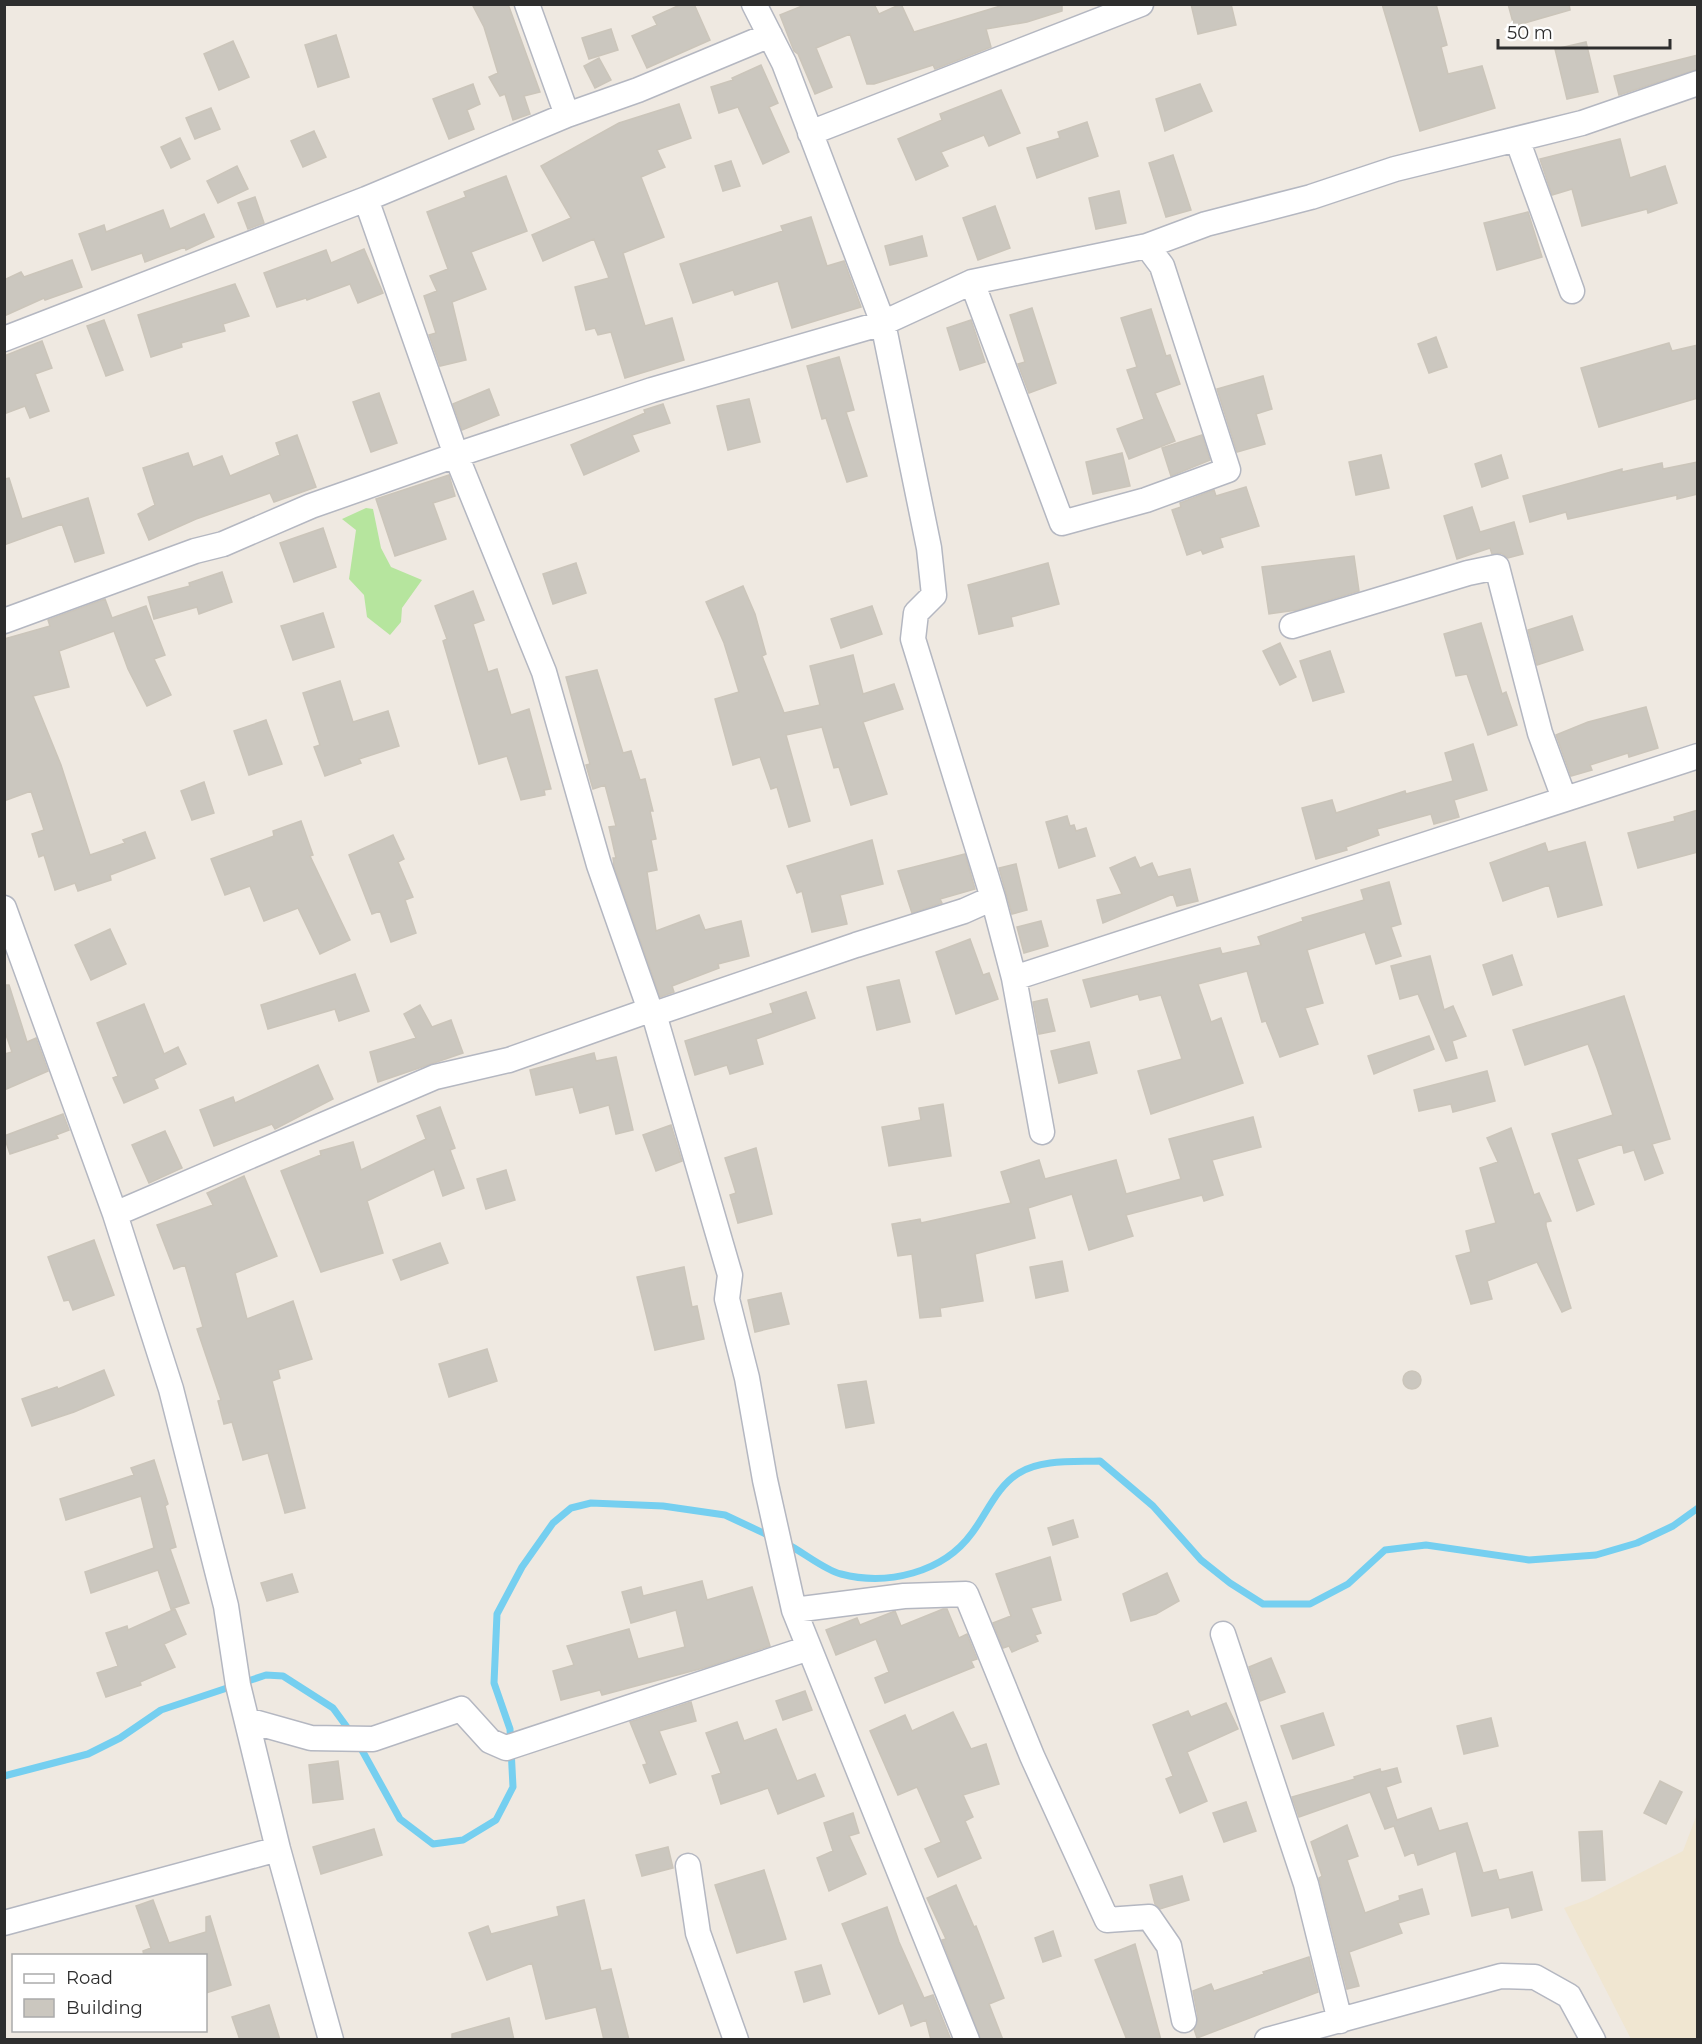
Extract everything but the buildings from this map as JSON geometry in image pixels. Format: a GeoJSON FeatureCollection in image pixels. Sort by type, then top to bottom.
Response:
{"type":"FeatureCollection","features":[{"type":"Feature","properties":{"kind":"street"},"geometry":{"type":"LineString","coordinates":[[527,4],[567,115]]}},
{"type":"Feature","properties":{"kind":"street"},"geometry":{"type":"LineString","coordinates":[[754,4],[784,63],[883,322],[927,537],[934,595],[916,613],[913,639],[993,898],[1014,978],[1042,1132]]}},
{"type":"Feature","properties":{"kind":"street"},"geometry":{"type":"LineString","coordinates":[[810,133],[1141,4]]}},
{"type":"Feature","properties":{"kind":"street"},"geometry":{"type":"LineString","coordinates":[[4,339],[366,199],[567,115],[638,90],[770,35]]}},
{"type":"Feature","properties":{"kind":"street"},"geometry":{"type":"LineString","coordinates":[[4,621],[195,551],[223,544],[311,506],[456,455],[652,390],[883,322],[972,282],[1147,246],[1206,224],[1311,197],[1395,169],[1582,123],[1698,83]]}},
{"type":"Feature","properties":{"kind":"street"},"geometry":{"type":"LineString","coordinates":[[1517,139],[1572,291]]}},
{"type":"Feature","properties":{"kind":"street"},"geometry":{"type":"LineString","coordinates":[[366,199],[456,455],[544,672],[599,865],[652,1012],[730,1275],[727,1299],[747,1378],[765,1480],[794,1610],[966,2040]]}},
{"type":"Feature","properties":{"kind":"street"},"geometry":{"type":"LineString","coordinates":[[972,282],[1062,523],[1146,500],[1228,470],[1162,266],[1147,246]]}},
{"type":"Feature","properties":{"kind":"street"},"geometry":{"type":"LineString","coordinates":[[1292,626],[1468,573],[1497,567],[1540,733],[1564,798]]}},
{"type":"Feature","properties":{"kind":"street"},"geometry":{"type":"LineString","coordinates":[[1014,978],[1698,756]]}},
{"type":"Feature","properties":{"kind":"street"},"geometry":{"type":"LineString","coordinates":[[115,1214],[435,1077],[509,1060],[964,911],[993,898]]}},
{"type":"Feature","properties":{"kind":"street"},"geometry":{"type":"LineString","coordinates":[[4,908],[115,1214],[171,1389],[226,1606],[238,1685],[278,1849],[332,2040]]}},
{"type":"Feature","properties":{"kind":"street"},"geometry":{"type":"LineString","coordinates":[[794,1610],[904,1596],[966,1594],[1032,1756],[1107,1920],[1149,1917],[1169,1946],[1184,2020]]}},
{"type":"Feature","properties":{"kind":"street"},"geometry":{"type":"LineString","coordinates":[[1223,1634],[1305,1884],[1340,2021]]}},
{"type":"Feature","properties":{"kind":"street"},"geometry":{"type":"LineString","coordinates":[[247,1720],[311,1738],[373,1740],[461,1709],[490,1741],[506,1748],[809,1648]]}},
{"type":"Feature","properties":{"kind":"street"},"geometry":{"type":"LineString","coordinates":[[4,1923],[278,1849]]}},
{"type":"Feature","properties":{"kind":"street"},"geometry":{"type":"LineString","coordinates":[[688,1866],[698,1933],[736,2040]]}},
{"type":"Feature","properties":{"kind":"street"},"geometry":{"type":"LineString","coordinates":[[1267,2040],[1501,1976],[1535,1977],[1569,1996],[1593,2040]]}},
{"type":"Feature","properties":{"kind":"shaded area"},"geometry":{"type":"Polygon","coordinates":[[[1697,1814],[1697,2039],[1631,2039],[1564,1908],[1589,1899],[1683,1851],[1697,1814]]]}},
{"type":"Feature","properties":{"kind":"green space"},"geometry":{"type":"Polygon","coordinates":[[[366,508],[373,509],[381,548],[391,567],[422,580],[402,608],[401,622],[390,635],[367,617],[364,595],[349,579],[356,530],[342,519],[366,508]]]}},
{"type":"Feature","properties":{"kind":"waterway"},"geometry":{"type":"LineString","coordinates":[[785,1543],[827,1569],[841,1574],[877,1578],[913,1573],[930,1567],[960,1547],[972,1533],[998,1492],[1019,1473],[1048,1463],[1100,1461],[1153,1506],[1201,1560],[1230,1583],[1263,1604],[1310,1604],[1348,1584],[1385,1550],[1426,1545],[1529,1560],[1596,1555],[1637,1543],[1673,1526],[1698,1508]]}},
{"type":"Feature","properties":{"kind":"waterway"},"geometry":{"type":"LineString","coordinates":[[358,1743],[400,1819],[433,1844],[463,1840],[496,1820],[513,1787],[510,1729],[494,1683],[497,1614],[522,1567],[553,1523],[571,1508],[591,1503],[663,1506],[725,1515],[772,1537]]}},
{"type":"Feature","properties":{"kind":"waterway"},"geometry":{"type":"LineString","coordinates":[[4,1776],[88,1754],[120,1738],[161,1710],[266,1675],[283,1676],[333,1708],[352,1734]]}}]}
